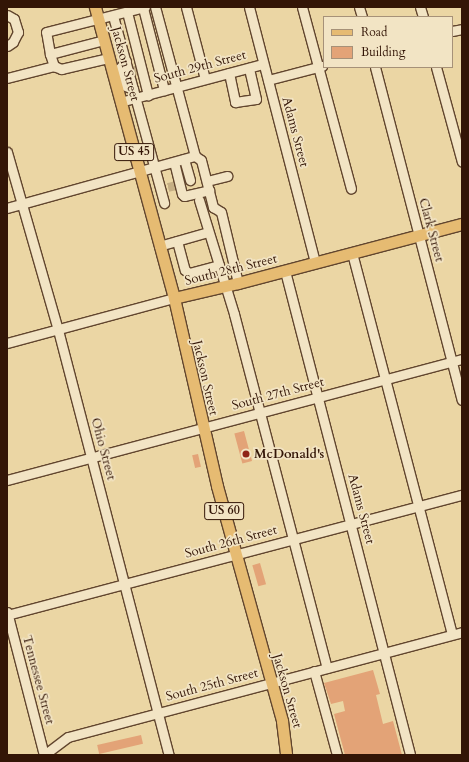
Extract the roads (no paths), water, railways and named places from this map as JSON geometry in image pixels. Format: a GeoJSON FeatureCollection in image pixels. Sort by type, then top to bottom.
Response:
{"type":"FeatureCollection","features":[{"type":"Feature","properties":{"kind":"main road","name":"Jackson Street"},"geometry":{"type":"LineString","coordinates":[[95,7],[174,298],[202,428],[270,683],[282,721]]}},
{"type":"Feature","properties":{"kind":"main road","name":"South 28th Street"},"geometry":{"type":"LineString","coordinates":[[174,298],[285,271],[462,224]]}},
{"type":"Feature","properties":{"kind":"main road","name":"US 60"},"geometry":{"type":"LineString","coordinates":[[282,721],[286,755]]}},
{"type":"Feature","properties":{"kind":"street"},"geometry":{"type":"LineString","coordinates":[[52,59],[46,32],[98,20],[114,12],[127,12],[144,7],[164,90]]}},
{"type":"Feature","properties":{"kind":"street"},"geometry":{"type":"LineString","coordinates":[[156,7],[195,156],[201,160],[213,207],[221,212],[238,283]]}},
{"type":"Feature","properties":{"kind":"street"},"geometry":{"type":"LineString","coordinates":[[186,7],[205,79]]}},
{"type":"Feature","properties":{"kind":"street","name":"Adams Street"},"geometry":{"type":"LineString","coordinates":[[248,7],[316,263]]}},
{"type":"Feature","properties":{"kind":"street"},"geometry":{"type":"LineString","coordinates":[[302,7],[321,66],[351,188]]}},
{"type":"Feature","properties":{"kind":"street"},"geometry":{"type":"LineString","coordinates":[[114,12],[135,76]]}},
{"type":"Feature","properties":{"kind":"street"},"geometry":{"type":"LineString","coordinates":[[127,12],[135,76],[155,167],[171,186],[184,196],[195,195],[227,176]]}},
{"type":"Feature","properties":{"kind":"street"},"geometry":{"type":"LineString","coordinates":[[7,15],[14,19],[18,32],[13,42],[7,46]]}},
{"type":"Feature","properties":{"kind":"street"},"geometry":{"type":"LineString","coordinates":[[7,78],[52,59],[104,40]]}},
{"type":"Feature","properties":{"kind":"street"},"geometry":{"type":"LineString","coordinates":[[52,59],[62,64],[88,60],[93,62],[108,58]]}},
{"type":"Feature","properties":{"kind":"street","name":"South 29th Street"},"geometry":{"type":"LineString","coordinates":[[120,102],[135,76],[148,94],[263,64]]}},
{"type":"Feature","properties":{"kind":"street"},"geometry":{"type":"LineString","coordinates":[[268,80],[321,66]]}},
{"type":"Feature","properties":{"kind":"street"},"geometry":{"type":"LineString","coordinates":[[229,73],[236,102],[257,104],[249,68]]}},
{"type":"Feature","properties":{"kind":"street","name":"Clark Street"},"geometry":{"type":"LineString","coordinates":[[375,68],[462,400]]}},
{"type":"Feature","properties":{"kind":"street"},"geometry":{"type":"LineString","coordinates":[[436,68],[462,162]]}},
{"type":"Feature","properties":{"kind":"street","name":"Ohio Street"},"geometry":{"type":"LineString","coordinates":[[7,152],[58,330],[169,755]]}},
{"type":"Feature","properties":{"kind":"street"},"geometry":{"type":"LineString","coordinates":[[7,208],[195,156]]}},
{"type":"Feature","properties":{"kind":"street"},"geometry":{"type":"LineString","coordinates":[[184,159],[190,180]]}},
{"type":"Feature","properties":{"kind":"street"},"geometry":{"type":"LineString","coordinates":[[164,203],[171,186],[174,162]]}},
{"type":"Feature","properties":{"kind":"street"},"geometry":{"type":"LineString","coordinates":[[145,194],[171,186]]}},
{"type":"Feature","properties":{"kind":"street"},"geometry":{"type":"LineString","coordinates":[[195,195],[208,232],[212,236],[219,266],[226,286],[327,668]]}},
{"type":"Feature","properties":{"kind":"street"},"geometry":{"type":"LineString","coordinates":[[159,246],[208,232]]}},
{"type":"Feature","properties":{"kind":"street"},"geometry":{"type":"LineString","coordinates":[[177,241],[185,270],[189,273],[219,266]]}},
{"type":"Feature","properties":{"kind":"street"},"geometry":{"type":"LineString","coordinates":[[352,253],[452,634]]}},
{"type":"Feature","properties":{"kind":"street","name":"Adams Street"},"geometry":{"type":"LineString","coordinates":[[285,271],[385,653],[410,755]]}},
{"type":"Feature","properties":{"kind":"street","name":"South 28th Street"},"geometry":{"type":"LineString","coordinates":[[7,343],[174,298]]}},
{"type":"Feature","properties":{"kind":"street","name":"South 27th Street"},"geometry":{"type":"LineString","coordinates":[[7,480],[462,359]]}},
{"type":"Feature","properties":{"kind":"street","name":"South 26th Street"},"geometry":{"type":"LineString","coordinates":[[7,614],[293,540],[462,494]]}},
{"type":"Feature","properties":{"kind":"street","name":"Tennessee Street"},"geometry":{"type":"LineString","coordinates":[[7,614],[46,754]]}},
{"type":"Feature","properties":{"kind":"street","name":"South 25th Street"},"geometry":{"type":"LineString","coordinates":[[46,754],[68,737],[462,632]]}},
{"type":"Feature","properties":{"kind":"street"},"geometry":{"type":"LineString","coordinates":[[314,672],[337,755]]}},
{"type":"Feature","properties":{"kind":"street","name":"Jackson Street"},"geometry":{"type":"LineString","coordinates":[[282,721],[291,755]]}},
{"type":"Feature","properties":{"kind":"tunnel"},"geometry":{"type":"LineString","coordinates":[[131,71],[138,69]]}},
{"type":"Feature","properties":{"kind":"tunnel"},"geometry":{"type":"LineString","coordinates":[[168,187],[176,185]]}},
{"type":"Feature","properties":{"kind":"place","name":"McDonald's"},"geometry":{"type":"Point","coordinates":[246,454]}}]}
